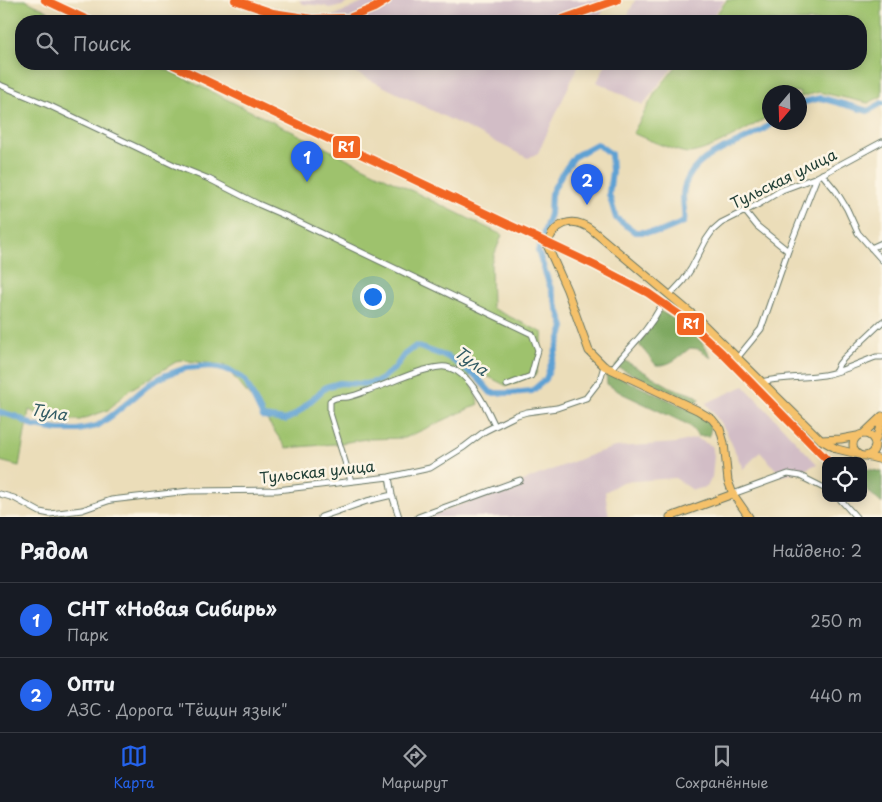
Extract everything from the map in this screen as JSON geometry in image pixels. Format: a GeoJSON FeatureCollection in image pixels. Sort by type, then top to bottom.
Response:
{"type":"FeatureCollection","features":[{"type":"Feature","properties":{"kind":"main road"},"geometry":{"type":"LineString","coordinates":[[749,517],[733,494],[728,481],[724,443],[720,429],[712,419],[689,406],[608,368],[593,356],[586,347],[567,290],[547,245],[549,238],[560,226],[569,222],[582,223],[670,295],[738,357],[821,440],[837,449],[882,460]]}},
{"type":"Feature","properties":{"kind":"main road"},"geometry":{"type":"LineString","coordinates":[[857,454],[853,444],[860,435],[882,416]]}},
{"type":"Feature","properties":{"kind":"main road"},"geometry":{"type":"LineString","coordinates":[[866,456],[871,453],[882,420]]}},
{"type":"Feature","properties":{"kind":"main road"},"geometry":{"type":"LineString","coordinates":[[821,440],[841,439],[868,434],[882,451]]}},
{"type":"Feature","properties":{"kind":"main road"},"geometry":{"type":"LineString","coordinates":[[670,517],[733,494]]}},
{"type":"Feature","properties":{"kind":"street"},"geometry":{"type":"LineString","coordinates":[[0,85],[174,165],[209,179],[532,334],[538,350],[531,376],[507,385]]}},
{"type":"Feature","properties":{"kind":"street","name":"Тульская улица"},"geometry":{"type":"LineString","coordinates":[[670,295],[691,269],[713,230],[782,190],[819,175],[882,142]]}},
{"type":"Feature","properties":{"kind":"street"},"geometry":{"type":"LineString","coordinates":[[738,357],[761,329],[788,251],[819,175],[836,191],[858,233],[882,260]]}},
{"type":"Feature","properties":{"kind":"street"},"geometry":{"type":"LineString","coordinates":[[745,211],[756,226],[788,251]]}},
{"type":"Feature","properties":{"kind":"street"},"geometry":{"type":"LineString","coordinates":[[871,248],[882,243]]}},
{"type":"Feature","properties":{"kind":"street","name":"Тульская улица"},"geometry":{"type":"LineString","coordinates":[[0,494],[14,498],[41,514],[67,513],[111,500],[188,491],[277,490],[389,477],[430,468],[495,426],[527,412],[557,408],[586,398],[608,368],[644,334],[660,308]]}},
{"type":"Feature","properties":{"kind":"street"},"geometry":{"type":"LineString","coordinates":[[836,371],[844,358],[882,322]]}},
{"type":"Feature","properties":{"kind":"street"},"geometry":{"type":"LineString","coordinates":[[762,382],[827,375],[876,357],[882,357]]}},
{"type":"Feature","properties":{"kind":"street"},"geometry":{"type":"LineString","coordinates":[[351,481],[330,413],[330,401],[334,398],[348,397],[442,366],[458,370],[468,380],[495,426]]}},
{"type":"Feature","properties":{"kind":"street"},"geometry":{"type":"LineString","coordinates":[[733,494],[788,474],[800,476],[822,487]]}},
{"type":"Feature","properties":{"kind":"street"},"geometry":{"type":"LineString","coordinates":[[389,477],[399,517]]}},
{"type":"Feature","properties":{"kind":"street"},"geometry":{"type":"LineString","coordinates":[[418,517],[520,480]]}},
{"type":"Feature","properties":{"kind":"street"},"geometry":{"type":"LineString","coordinates":[[322,517],[367,501],[392,495]]}},
{"type":"Feature","properties":{"kind":"street"},"geometry":{"type":"LineString","coordinates":[[843,502],[856,517]]}},
{"type":"Feature","properties":{"kind":"shaded area"},"geometry":{"type":"Polygon","coordinates":[[[299,0],[352,0],[342,6],[329,8],[303,4],[299,0]]]}},
{"type":"Feature","properties":{"kind":"shaded area"},"geometry":{"type":"Polygon","coordinates":[[[369,0],[608,0],[601,15],[335,15],[369,0]]]}},
{"type":"Feature","properties":{"kind":"shaded area"},"geometry":{"type":"Polygon","coordinates":[[[635,0],[725,0],[714,15],[628,15],[635,0]]]}},
{"type":"Feature","properties":{"kind":"shaded area"},"geometry":{"type":"Polygon","coordinates":[[[350,70],[576,70],[538,153],[528,158],[350,70]]]}},
{"type":"Feature","properties":{"kind":"shaded area"},"geometry":{"type":"Polygon","coordinates":[[[603,70],[670,70],[643,105],[597,82],[603,70]]]}},
{"type":"Feature","properties":{"kind":"shaded area"},"geometry":{"type":"Polygon","coordinates":[[[744,386],[817,464],[800,472],[782,476],[760,452],[743,469],[726,431],[706,403],[744,386]]]}},
{"type":"Feature","properties":{"kind":"shaded area"},"geometry":{"type":"Polygon","coordinates":[[[696,438],[712,446],[714,456],[712,477],[707,487],[693,490],[675,478],[622,482],[605,492],[609,517],[429,517],[615,447],[677,443],[696,438]]]}},
{"type":"Feature","properties":{"kind":"green space"},"geometry":{"type":"Polygon","coordinates":[[[0,0],[25,0],[56,15],[15,15],[15,70],[167,70],[502,235],[491,263],[492,308],[543,333],[536,374],[507,386],[465,365],[479,404],[405,438],[366,439],[335,444],[286,448],[256,404],[224,365],[179,360],[128,391],[108,410],[80,420],[53,420],[29,410],[19,466],[0,461],[0,0]]]}},
{"type":"Feature","properties":{"kind":"green space"},"geometry":{"type":"Polygon","coordinates":[[[727,0],[882,0],[882,96],[868,103],[819,92],[807,95],[807,85],[762,85],[762,120],[706,149],[688,153],[677,151],[633,133],[655,93],[673,70],[867,70],[867,15],[716,15],[727,0]]]}},
{"type":"Feature","properties":{"kind":"green space"},"geometry":{"type":"Polygon","coordinates":[[[660,311],[690,330],[702,343],[711,358],[699,349],[690,348],[670,363],[656,365],[640,346],[640,340],[646,334],[660,311]]]}},
{"type":"Feature","properties":{"kind":"green space"},"geometry":{"type":"Polygon","coordinates":[[[622,359],[672,388],[697,396],[699,400],[695,403],[615,366],[622,359]]]}},
{"type":"Feature","properties":{"kind":"green space"},"geometry":{"type":"Polygon","coordinates":[[[608,371],[702,415],[711,427],[709,436],[698,436],[689,425],[621,393],[607,384],[606,374],[608,371]]]}},
{"type":"Feature","properties":{"kind":"green space"},"geometry":{"type":"Polygon","coordinates":[[[867,469],[882,472],[882,504],[867,490],[867,469]]]}},
{"type":"Feature","properties":{"kind":"waterway","name":"Тула"},"geometry":{"type":"LineString","coordinates":[[807,101],[821,98],[868,111],[882,103]]}},
{"type":"Feature","properties":{"kind":"waterway","name":"Тула"},"geometry":{"type":"LineString","coordinates":[[0,412],[17,417],[34,426],[59,430],[78,430],[97,426],[151,383],[166,375],[186,368],[210,366],[231,371],[245,380],[263,417],[285,420],[295,415],[326,387],[340,383],[365,384],[379,381],[395,368],[404,355],[416,346],[448,357],[477,377],[491,393],[532,391],[546,379],[564,327],[538,251],[550,214],[551,194],[561,175],[575,156],[597,144],[611,154],[612,172],[609,194],[616,218],[635,232],[660,232],[684,222],[684,190],[691,172],[711,155],[762,130]]}},
{"type":"Feature","properties":{"kind":"transit line","name":"R1"},"geometry":{"type":"LineString","coordinates":[[45,0],[77,15]]}},
{"type":"Feature","properties":{"kind":"transit line","name":"R1"},"geometry":{"type":"LineString","coordinates":[[235,0],[273,13],[286,15]]}},
{"type":"Feature","properties":{"kind":"transit line","name":"R1"},"geometry":{"type":"LineString","coordinates":[[356,15],[387,0]]}},
{"type":"Feature","properties":{"kind":"transit line","name":"R1"},"geometry":{"type":"LineString","coordinates":[[574,15],[617,0]]}},
{"type":"Feature","properties":{"kind":"transit line","name":"R1"},"geometry":{"type":"LineString","coordinates":[[184,70],[596,266],[648,293],[684,318],[722,353],[824,457]]}},
{"type":"Feature","properties":{"kind":"place","name":"СНТ «Новая Сибирь»"},"geometry":{"type":"Point","coordinates":[307,182]}},
{"type":"Feature","properties":{"kind":"place","name":"Опти"},"geometry":{"type":"Point","coordinates":[587,205]}}]}
